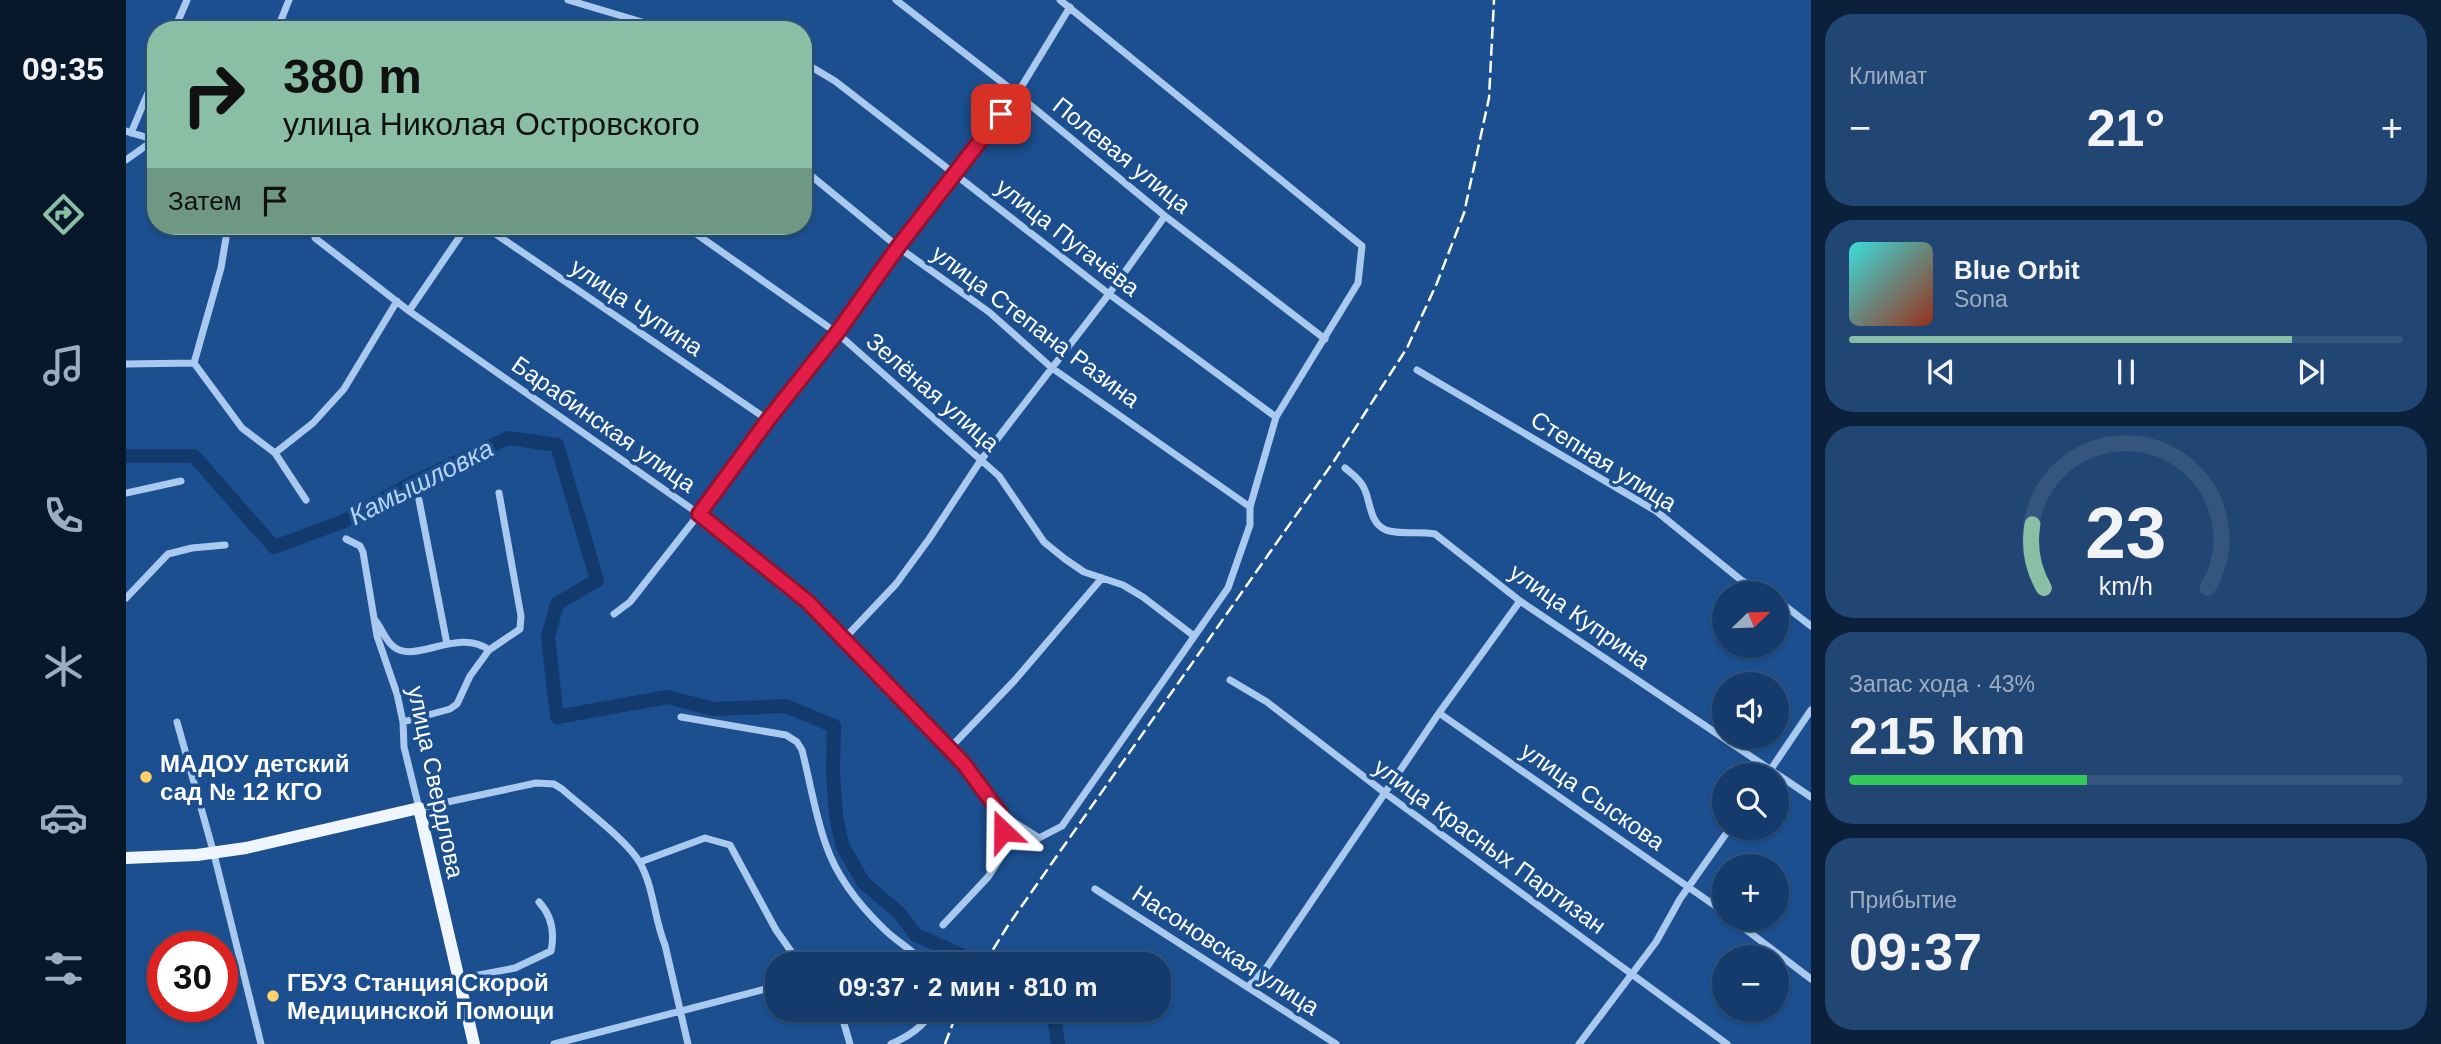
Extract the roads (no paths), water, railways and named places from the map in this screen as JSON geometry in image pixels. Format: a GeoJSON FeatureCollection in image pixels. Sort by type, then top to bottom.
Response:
{"type":"FeatureCollection","features":[{"type":"Feature","properties":{"kind":"main road"},"geometry":{"type":"LineString","coordinates":[[126,858],[214,854],[419,808]]}},
{"type":"Feature","properties":{"kind":"main road","name":"улица Свердлова"},"geometry":{"type":"LineString","coordinates":[[419,808],[474,1044]]}},
{"type":"Feature","properties":{"kind":"street"},"geometry":{"type":"LineString","coordinates":[[178,21],[187,0]]}},
{"type":"Feature","properties":{"kind":"street"},"geometry":{"type":"LineString","coordinates":[[281,21],[289,0]]}},
{"type":"Feature","properties":{"kind":"street"},"geometry":{"type":"LineString","coordinates":[[568,0],[639,21]]}},
{"type":"Feature","properties":{"kind":"street","name":"Полевая улица"},"geometry":{"type":"LineString","coordinates":[[896,0],[1017,94],[1165,216],[1325,339]]}},
{"type":"Feature","properties":{"kind":"street"},"geometry":{"type":"LineString","coordinates":[[1000,813],[1039,838],[1062,826],[1228,588],[1250,525],[1250,507],[1276,417],[1358,283],[1362,246],[1060,0]]}},
{"type":"Feature","properties":{"kind":"street"},"geometry":{"type":"LineString","coordinates":[[614,614],[630,602],[699,514],[768,420],[837,333],[898,247],[1017,94],[1070,7]]}},
{"type":"Feature","properties":{"kind":"street","name":"улица Пугачёва"},"geometry":{"type":"LineString","coordinates":[[812,67],[835,80],[1109,294],[1276,417]]}},
{"type":"Feature","properties":{"kind":"street"},"geometry":{"type":"LineString","coordinates":[[147,93],[129,132],[147,138]]}},
{"type":"Feature","properties":{"kind":"street"},"geometry":{"type":"LineString","coordinates":[[126,160],[147,146]]}},
{"type":"Feature","properties":{"kind":"street","name":"улица Степана Разина"},"geometry":{"type":"LineString","coordinates":[[812,176],[898,247],[989,312],[1052,368],[1250,507]]}},
{"type":"Feature","properties":{"kind":"street"},"geometry":{"type":"LineString","coordinates":[[843,640],[896,584],[981,460],[1109,294],[1165,216]]}},
{"type":"Feature","properties":{"kind":"street"},"geometry":{"type":"LineString","coordinates":[[194,363],[226,235]]}},
{"type":"Feature","properties":{"kind":"street","name":"Барабинская улица"},"geometry":{"type":"LineString","coordinates":[[315,235],[315,238],[410,311],[699,514],[808,602],[964,764],[1000,813],[1006,849],[988,877],[943,925]]}},
{"type":"Feature","properties":{"kind":"street"},"geometry":{"type":"LineString","coordinates":[[410,311],[461,235]]}},
{"type":"Feature","properties":{"kind":"street","name":"улица Чупина"},"geometry":{"type":"LineString","coordinates":[[497,235],[768,420]]}},
{"type":"Feature","properties":{"kind":"street","name":"Зелёная улица"},"geometry":{"type":"LineString","coordinates":[[698,235],[837,333],[999,475],[1044,542],[1084,572],[1123,585],[1143,597],[1194,636]]}},
{"type":"Feature","properties":{"kind":"street"},"geometry":{"type":"LineString","coordinates":[[275,453],[313,423],[344,389],[397,301]]}},
{"type":"Feature","properties":{"kind":"street"},"geometry":{"type":"LineString","coordinates":[[126,365],[194,363]]}},
{"type":"Feature","properties":{"kind":"street"},"geometry":{"type":"LineString","coordinates":[[194,363],[242,428],[275,453],[306,500]]}},
{"type":"Feature","properties":{"kind":"street","name":"Степная улица"},"geometry":{"type":"LineString","coordinates":[[1417,370],[1656,511],[1743,581]]}},
{"type":"Feature","properties":{"kind":"street","name":"улица Куприна"},"geometry":{"type":"LineString","coordinates":[[1345,468],[1364,487],[1377,525],[1388,532],[1421,531],[1435,534],[1520,601],[1756,763]]}},
{"type":"Feature","properties":{"kind":"street"},"geometry":{"type":"LineString","coordinates":[[126,493],[181,481]]}},
{"type":"Feature","properties":{"kind":"street"},"geometry":{"type":"LineString","coordinates":[[403,722],[450,709],[457,704],[470,676],[488,650],[520,629],[521,616],[499,493]]}},
{"type":"Feature","properties":{"kind":"street"},"geometry":{"type":"LineString","coordinates":[[419,500],[447,644]]}},
{"type":"Feature","properties":{"kind":"street","name":"улица Свердлова"},"geometry":{"type":"LineString","coordinates":[[346,539],[360,546],[363,552],[375,620],[397,694],[403,722],[404,747],[419,808]]}},
{"type":"Feature","properties":{"kind":"street"},"geometry":{"type":"LineString","coordinates":[[126,598],[168,554],[192,548],[225,545]]}},
{"type":"Feature","properties":{"kind":"street"},"geometry":{"type":"LineString","coordinates":[[949,749],[1015,680],[1102,578]]}},
{"type":"Feature","properties":{"kind":"street"},"geometry":{"type":"LineString","coordinates":[[1249,986],[1267,967],[1439,713],[1520,601]]}},
{"type":"Feature","properties":{"kind":"street"},"geometry":{"type":"LineString","coordinates":[[1789,610],[1811,626]]}},
{"type":"Feature","properties":{"kind":"street"},"geometry":{"type":"LineString","coordinates":[[375,620],[391,645],[404,652],[472,642],[481,644],[488,650]]}},
{"type":"Feature","properties":{"kind":"street","name":"улица Красных Партизан"},"geometry":{"type":"LineString","coordinates":[[1230,680],[1268,702],[1385,793],[1727,1044]]}},
{"type":"Feature","properties":{"kind":"street"},"geometry":{"type":"LineString","coordinates":[[1775,763],[1811,710]]}},
{"type":"Feature","properties":{"kind":"street","name":"улица Сыскова"},"geometry":{"type":"LineString","coordinates":[[1439,713],[1712,903]]}},
{"type":"Feature","properties":{"kind":"street"},"geometry":{"type":"LineString","coordinates":[[681,717],[786,735],[797,741],[802,750],[825,844],[836,867],[850,891],[885,931],[915,952]]}},
{"type":"Feature","properties":{"kind":"street"},"geometry":{"type":"LineString","coordinates":[[177,722],[214,854],[261,1044]]}},
{"type":"Feature","properties":{"kind":"street"},"geometry":{"type":"LineString","coordinates":[[419,808],[545,782],[562,789],[627,847],[639,862],[649,886],[665,945],[688,1044]]}},
{"type":"Feature","properties":{"kind":"street","name":"улица Куприна"},"geometry":{"type":"LineString","coordinates":[[1789,784],[1811,797]]}},
{"type":"Feature","properties":{"kind":"street"},"geometry":{"type":"LineString","coordinates":[[639,862],[705,838],[730,845],[776,930],[792,952]]}},
{"type":"Feature","properties":{"kind":"street"},"geometry":{"type":"LineString","coordinates":[[1579,1044],[1656,942],[1689,886],[1722,840]]}},
{"type":"Feature","properties":{"kind":"street","name":"Насоновская улица"},"geometry":{"type":"LineString","coordinates":[[1095,889],[1336,1044]]}},
{"type":"Feature","properties":{"kind":"street"},"geometry":{"type":"LineString","coordinates":[[458,979],[515,968],[551,951],[553,931],[550,918],[539,902]]}},
{"type":"Feature","properties":{"kind":"street"},"geometry":{"type":"LineString","coordinates":[[1748,931],[1811,979]]}},
{"type":"Feature","properties":{"kind":"street"},"geometry":{"type":"LineString","coordinates":[[555,1044],[581,1041],[765,989]]}},
{"type":"Feature","properties":{"kind":"street"},"geometry":{"type":"LineString","coordinates":[[844,1022],[850,1044]]}},
{"type":"Feature","properties":{"kind":"street"},"geometry":{"type":"LineString","coordinates":[[891,1044],[910,1036],[926,1022]]}},
{"type":"Feature","properties":{"kind":"waterway","name":"Камышловка"},"geometry":{"type":"LineString","coordinates":[[126,456],[194,456],[274,547],[342,522],[414,482],[508,438],[557,445],[597,580],[557,604],[548,637],[557,717],[667,697],[714,709],[786,706],[834,726],[833,772],[836,815],[842,845],[863,882],[900,914],[916,935],[954,952]]}},
{"type":"Feature","properties":{"kind":"waterway","name":"Камышловка"},"geometry":{"type":"LineString","coordinates":[[1055,1022],[1058,1044]]}},
{"type":"Feature","properties":{"kind":"railway"},"geometry":{"type":"LineString","coordinates":[[991,952],[1334,461],[1407,348],[1437,283],[1464,213],[1489,98],[1494,0]]}},
{"type":"Feature","properties":{"kind":"railway"},"geometry":{"type":"LineString","coordinates":[[945,1044],[953,1022]]}},
{"type":"Feature","properties":{"kind":"place","name":"МАДОУ детский сад № 12 КГО"},"geometry":{"type":"Point","coordinates":[146,777]}},
{"type":"Feature","properties":{"kind":"place","name":"ГБУЗ Станция Скорой Медицинской Помощи"},"geometry":{"type":"Point","coordinates":[273,996]}}]}
